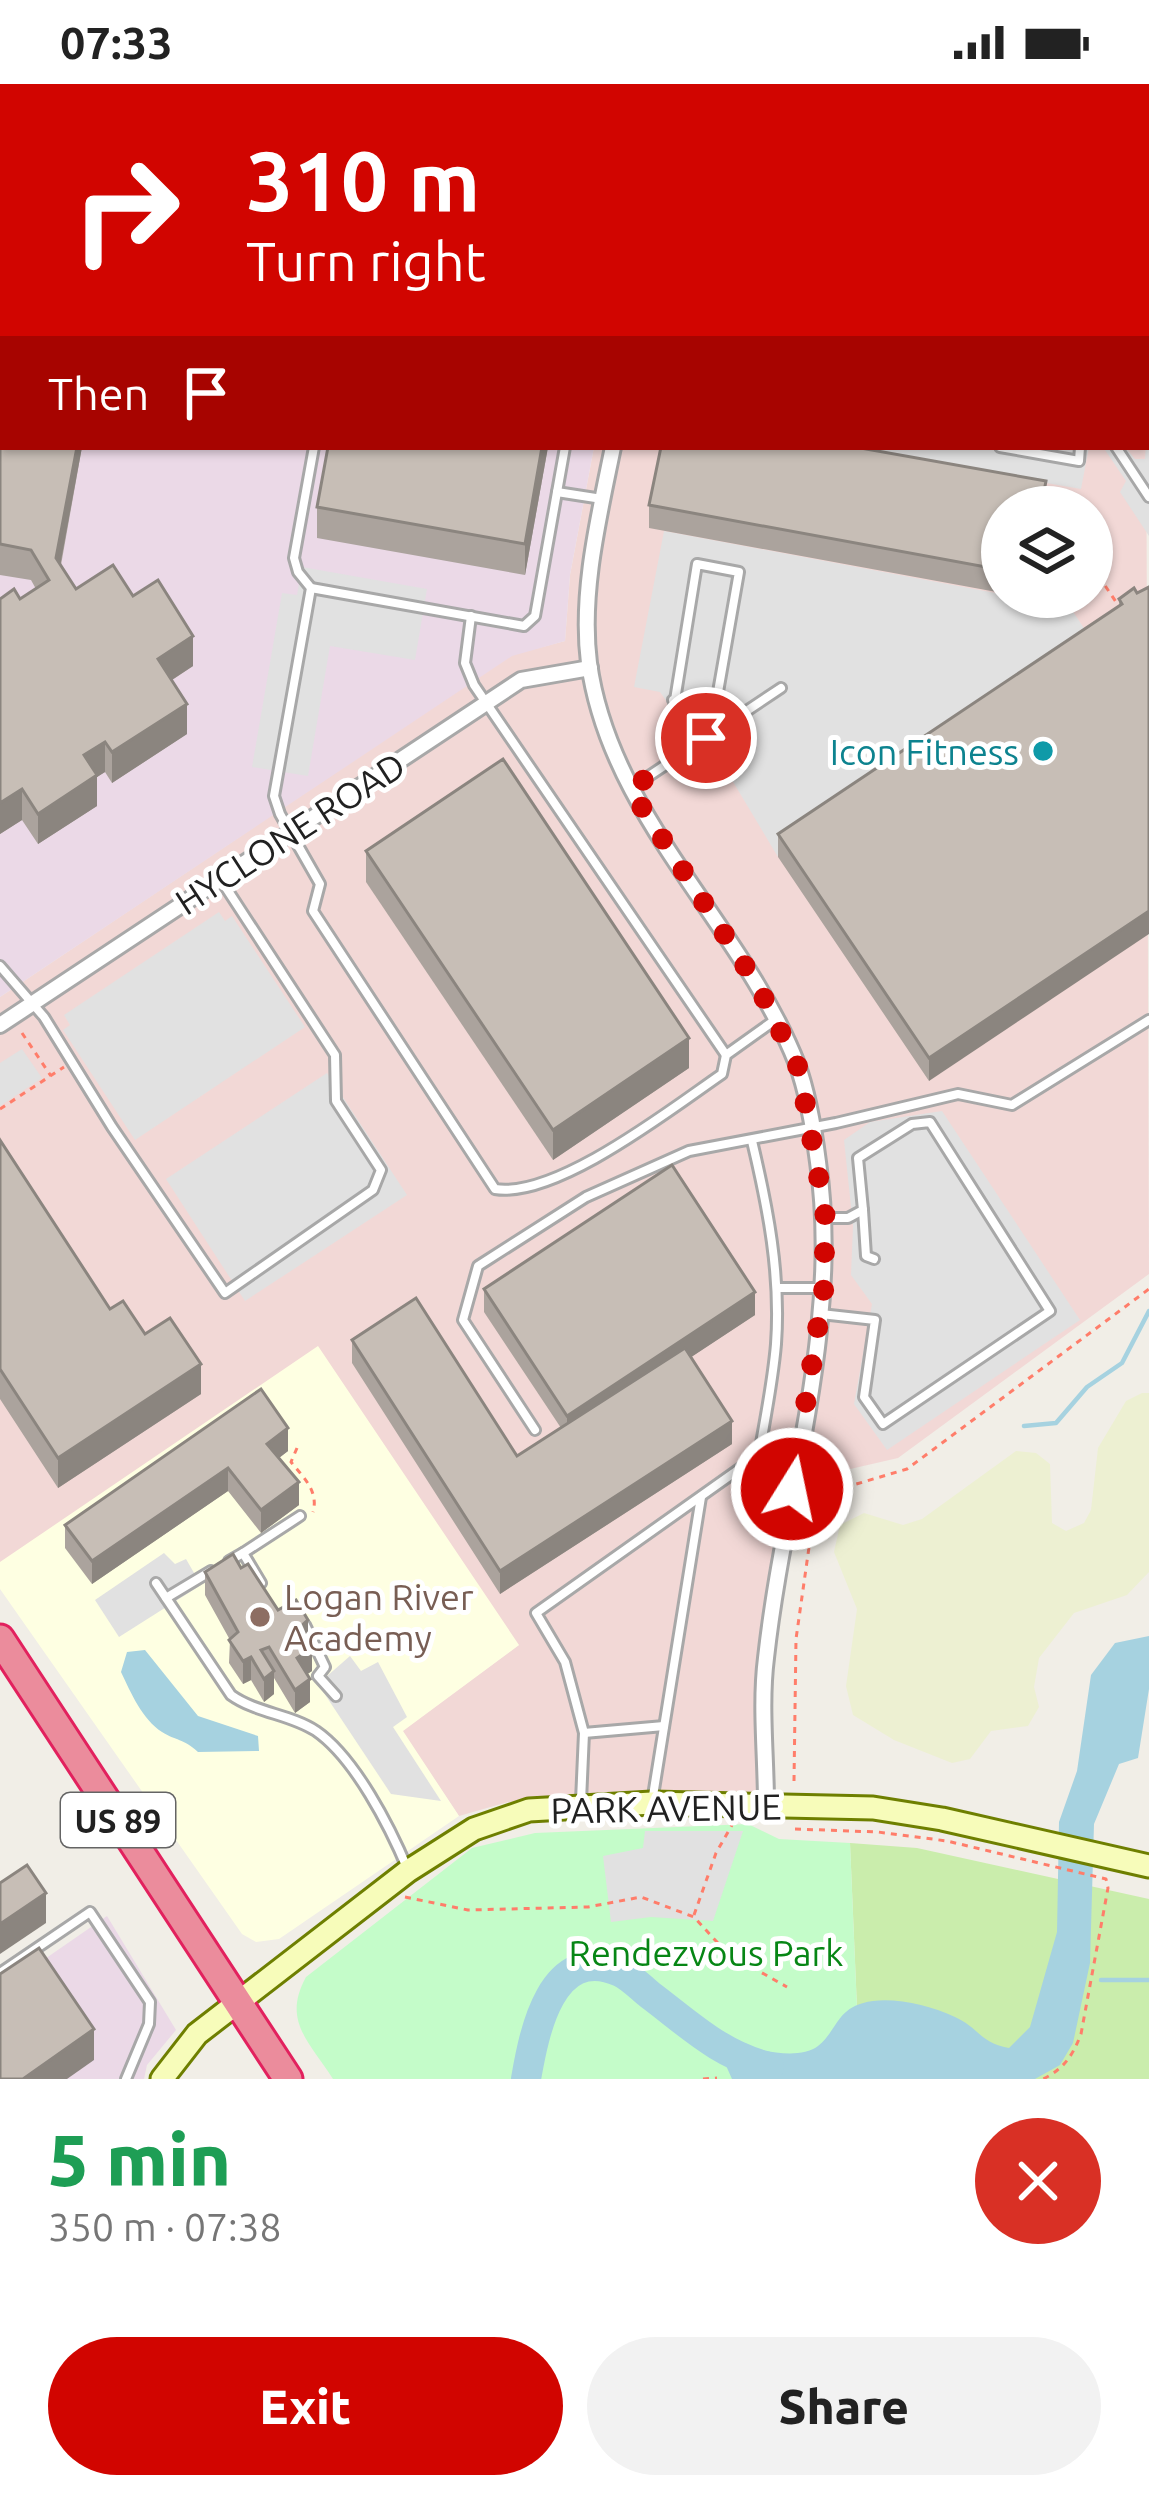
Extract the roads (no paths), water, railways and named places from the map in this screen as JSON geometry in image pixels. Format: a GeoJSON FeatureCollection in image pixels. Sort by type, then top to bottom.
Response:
{"type":"FeatureCollection","features":[{"type":"Feature","properties":{"kind":"highway","name":"US 89"},"geometry":{"type":"LineString","coordinates":[[0,1639],[288,2079]]}},
{"type":"Feature","properties":{"kind":"street"},"geometry":{"type":"LineString","coordinates":[[612,450],[586,629],[604,731],[630,789],[776,1018],[799,1069],[825,1217],[821,1314],[765,1662],[755,1804]]}},
{"type":"Feature","properties":{"kind":"street","name":"HYCLONE ROAD"},"geometry":{"type":"LineString","coordinates":[[0,1025],[521,680],[590,668]]}},
{"type":"Feature","properties":{"kind":"street","name":"PARK AVENUE"},"geometry":{"type":"LineString","coordinates":[[162,2079],[196,2035],[408,1871],[474,1829],[529,1810],[652,1803],[873,1808],[1042,1842],[1099,1865],[1149,1866]]}},
{"type":"Feature","properties":{"kind":"lane"},"geometry":{"type":"LineString","coordinates":[[313,450],[294,558],[311,588],[524,626],[535,616],[564,450]]}},
{"type":"Feature","properties":{"kind":"lane"},"geometry":{"type":"LineString","coordinates":[[1017,450],[1078,461],[1080,450]]}},
{"type":"Feature","properties":{"kind":"lane"},"geometry":{"type":"LineString","coordinates":[[1118,450],[1149,497]]}},
{"type":"Feature","properties":{"kind":"lane"},"geometry":{"type":"LineString","coordinates":[[556,492],[604,499]]}},
{"type":"Feature","properties":{"kind":"lane"},"geometry":{"type":"LineString","coordinates":[[673,700],[696,703],[718,692],[739,572],[697,564],[673,700],[669,737],[679,758]]}},
{"type":"Feature","properties":{"kind":"lane"},"geometry":{"type":"LineString","coordinates":[[311,588],[274,796],[320,884],[313,911],[495,1189],[516,1192],[604,1154],[722,1074],[726,1055],[776,1018]]}},
{"type":"Feature","properties":{"kind":"lane"},"geometry":{"type":"LineString","coordinates":[[471,616],[465,663],[726,1055]]}},
{"type":"Feature","properties":{"kind":"lane"},"geometry":{"type":"LineString","coordinates":[[630,789],[781,688]]}},
{"type":"Feature","properties":{"kind":"lane"},"geometry":{"type":"LineString","coordinates":[[0,966],[72,1062],[225,1293],[373,1190],[381,1169],[336,1101],[334,1054],[220,880]]}},
{"type":"Feature","properties":{"kind":"lane"},"geometry":{"type":"LineString","coordinates":[[536,1430],[463,1320],[478,1265],[586,1197],[657,1162],[688,1151],[958,1094],[1012,1105],[1149,1019]]}},
{"type":"Feature","properties":{"kind":"lane"},"geometry":{"type":"LineString","coordinates":[[821,1314],[875,1320],[864,1397],[883,1424],[1050,1311],[930,1122],[912,1124],[858,1158],[866,1256],[874,1259]]}},
{"type":"Feature","properties":{"kind":"lane"},"geometry":{"type":"LineString","coordinates":[[752,1141],[769,1213],[777,1288],[776,1345],[759,1455]]}},
{"type":"Feature","properties":{"kind":"lane"},"geometry":{"type":"LineString","coordinates":[[825,1217],[848,1218],[863,1210]]}},
{"type":"Feature","properties":{"kind":"lane"},"geometry":{"type":"LineString","coordinates":[[777,1288],[824,1288]]}},
{"type":"Feature","properties":{"kind":"lane"},"geometry":{"type":"LineString","coordinates":[[580,1806],[584,1733],[565,1662],[536,1612],[759,1455],[800,1442]]}},
{"type":"Feature","properties":{"kind":"lane"},"geometry":{"type":"LineString","coordinates":[[652,1803],[701,1496]]}},
{"type":"Feature","properties":{"kind":"lane"},"geometry":{"type":"LineString","coordinates":[[166,1598],[300,1516]]}},
{"type":"Feature","properties":{"kind":"lane"},"geometry":{"type":"LineString","coordinates":[[243,1552],[262,1587]]}},
{"type":"Feature","properties":{"kind":"lane"},"geometry":{"type":"LineString","coordinates":[[156,1583],[231,1695],[247,1707],[314,1730],[337,1751],[390,1827],[408,1871]]}},
{"type":"Feature","properties":{"kind":"lane"},"geometry":{"type":"LineString","coordinates":[[303,1621],[325,1667],[318,1676],[336,1696]]}},
{"type":"Feature","properties":{"kind":"lane"},"geometry":{"type":"LineString","coordinates":[[584,1733],[664,1726]]}},
{"type":"Feature","properties":{"kind":"lane"},"geometry":{"type":"LineString","coordinates":[[0,1973],[89,1912],[150,2002],[149,2024],[126,2079]]}},
{"type":"Feature","properties":{"kind":"water"},"geometry":{"type":"Polygon","coordinates":[[[1149,1636],[1149,1689],[1138,1758],[1119,1764],[1094,1824],[1090,1963],[1073,2043],[1060,2065],[1035,2079],[732,2079],[724,2061],[736,2046],[778,2053],[810,2050],[845,2013],[873,2001],[936,2009],[1009,2048],[1030,2027],[1057,1932],[1059,1822],[1077,1771],[1091,1675],[1115,1643],[1149,1636]]]}},
{"type":"Feature","properties":{"kind":"water"},"geometry":{"type":"Polygon","coordinates":[[[145,1650],[198,1716],[258,1736],[259,1751],[198,1752],[155,1727],[121,1672],[127,1652],[145,1650]]]}},
{"type":"Feature","properties":{"kind":"waterway"},"geometry":{"type":"LineString","coordinates":[[1024,1426],[1056,1423],[1087,1387],[1122,1363],[1149,1311]]}},
{"type":"Feature","properties":{"kind":"waterway"},"geometry":{"type":"LineString","coordinates":[[526,2079],[550,1997],[577,1970],[596,1966],[628,1977],[720,2047],[769,2067]]}},
{"type":"Feature","properties":{"kind":"waterway"},"geometry":{"type":"LineString","coordinates":[[1101,1980],[1149,1980]]}},
{"type":"Feature","properties":{"kind":"place","name":"Icon Fitness"},"geometry":{"type":"Point","coordinates":[1043,751]}},
{"type":"Feature","properties":{"kind":"place","name":"Logan River Academy"},"geometry":{"type":"Point","coordinates":[260,1617]}},
{"type":"Feature","properties":{"kind":"park label","name":"Rendezvous Park"},"geometry":{"type":"Point","coordinates":[706,1952]}}]}
